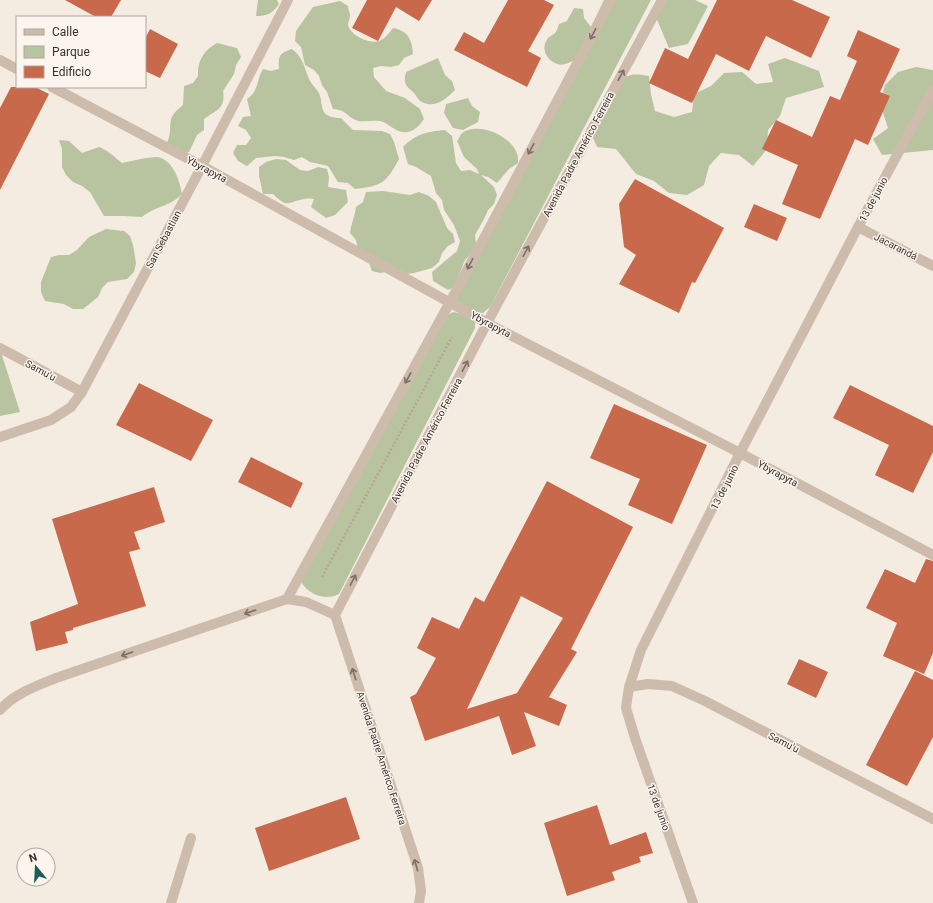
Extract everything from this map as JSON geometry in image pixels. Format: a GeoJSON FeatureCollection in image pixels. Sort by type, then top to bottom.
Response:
{"type":"FeatureCollection","features":[{"type":"Feature","properties":{"kind":"street","name":"San Sebastian"},"geometry":{"type":"LineString","coordinates":[[0,438],[51,420],[71,407],[82,392],[288,0]]}},
{"type":"Feature","properties":{"kind":"street"},"geometry":{"type":"LineString","coordinates":[[287,599],[450,302],[611,0]]}},
{"type":"Feature","properties":{"kind":"street","name":"Avenida Padre Américo Ferreira"},"geometry":{"type":"LineString","coordinates":[[419,903],[421,891],[418,868],[335,615],[487,323],[662,0]]}},
{"type":"Feature","properties":{"kind":"street"},"geometry":{"type":"LineString","coordinates":[[0,60],[16,68]]}},
{"type":"Feature","properties":{"kind":"street","name":"Ybyrapyta"},"geometry":{"type":"LineString","coordinates":[[54,88],[202,166],[487,323],[740,453],[933,555]]}},
{"type":"Feature","properties":{"kind":"street","name":"13 de junio"},"geometry":{"type":"LineString","coordinates":[[693,903],[635,738],[626,708],[629,688],[641,650],[740,453],[858,227],[933,89]]}},
{"type":"Feature","properties":{"kind":"street","name":"Jacarandá"},"geometry":{"type":"LineString","coordinates":[[858,227],[933,266]]}},
{"type":"Feature","properties":{"kind":"street","name":"Samu'u"},"geometry":{"type":"LineString","coordinates":[[0,348],[82,392]]}},
{"type":"Feature","properties":{"kind":"street"},"geometry":{"type":"LineString","coordinates":[[0,710],[7,703],[30,689],[56,678],[287,599],[306,602],[335,615]]}},
{"type":"Feature","properties":{"kind":"street","name":"Samu'u"},"geometry":{"type":"LineString","coordinates":[[629,688],[648,684],[672,686],[705,701],[933,819]]}},
{"type":"Feature","properties":{"kind":"street"},"geometry":{"type":"LineString","coordinates":[[171,903],[191,838]]}},
{"type":"Feature","properties":{"kind":"path"},"geometry":{"type":"LineString","coordinates":[[322,577],[452,337]]}},
{"type":"Feature","properties":{"kind":"green space"},"geometry":{"type":"Polygon","coordinates":[[[258,0],[277,0],[279,4],[269,14],[256,16],[258,0]]]}},
{"type":"Feature","properties":{"kind":"green space"},"geometry":{"type":"Polygon","coordinates":[[[604,0],[651,0],[490,307],[483,313],[479,314],[461,306],[454,298],[456,286],[448,290],[433,281],[432,272],[457,251],[460,241],[454,225],[444,210],[442,200],[436,193],[431,176],[408,164],[403,147],[408,142],[422,134],[445,130],[452,136],[456,163],[461,171],[470,170],[479,174],[477,169],[464,157],[457,141],[462,133],[477,129],[494,132],[509,141],[514,147],[518,163],[509,169],[497,183],[488,177],[481,175],[494,187],[497,195],[494,204],[488,210],[475,235],[476,244],[472,252],[465,260],[456,285],[573,61],[561,65],[550,60],[546,55],[544,48],[546,41],[556,32],[559,24],[567,21],[574,8],[583,9],[584,18],[591,27],[604,0]]]}},
{"type":"Feature","properties":{"kind":"green space"},"geometry":{"type":"Polygon","coordinates":[[[663,0],[695,0],[708,6],[688,44],[669,48],[655,15],[663,0]]]}},
{"type":"Feature","properties":{"kind":"green space"},"geometry":{"type":"Polygon","coordinates":[[[340,1],[348,6],[350,15],[348,25],[356,36],[375,42],[385,37],[393,28],[402,31],[408,36],[412,44],[413,54],[404,58],[399,65],[373,68],[374,77],[386,91],[405,98],[420,109],[424,119],[418,127],[410,131],[402,132],[380,121],[358,121],[342,111],[333,109],[319,76],[314,70],[305,65],[301,47],[295,41],[296,31],[313,7],[340,1]]]}},
{"type":"Feature","properties":{"kind":"green space"},"geometry":{"type":"Polygon","coordinates":[[[217,43],[237,48],[241,57],[236,65],[234,74],[223,91],[223,102],[216,111],[204,119],[204,130],[197,135],[189,152],[180,154],[166,145],[170,133],[171,120],[173,115],[183,105],[184,86],[193,83],[198,76],[202,56],[208,49],[217,43]]]}},
{"type":"Feature","properties":{"kind":"green space"},"geometry":{"type":"Polygon","coordinates":[[[292,49],[299,56],[310,81],[317,90],[321,98],[322,108],[325,114],[331,117],[341,118],[353,130],[382,131],[390,134],[399,159],[382,182],[377,185],[355,189],[348,183],[338,182],[328,166],[310,162],[302,157],[294,160],[275,156],[256,158],[247,166],[238,161],[233,153],[237,145],[246,145],[251,138],[246,130],[238,126],[243,117],[251,116],[247,99],[254,93],[263,69],[271,71],[279,69],[280,56],[284,52],[292,49]]]}},
{"type":"Feature","properties":{"kind":"green space"},"geometry":{"type":"Polygon","coordinates":[[[438,58],[445,75],[452,81],[455,90],[448,97],[436,104],[427,104],[419,100],[407,86],[405,81],[406,72],[438,58]]]}},
{"type":"Feature","properties":{"kind":"green space"},"geometry":{"type":"Polygon","coordinates":[[[785,58],[819,71],[824,87],[786,98],[780,116],[768,130],[767,149],[753,166],[739,155],[721,153],[709,166],[704,185],[687,195],[669,193],[654,181],[636,174],[616,149],[597,147],[590,131],[600,105],[609,90],[622,79],[631,75],[649,76],[655,111],[674,117],[692,112],[694,94],[711,86],[724,73],[742,72],[756,84],[773,82],[768,64],[785,58]]]}},
{"type":"Feature","properties":{"kind":"green space"},"geometry":{"type":"Polygon","coordinates":[[[916,67],[933,70],[933,150],[882,155],[873,139],[888,128],[880,104],[885,85],[898,72],[916,67]]]}},
{"type":"Feature","properties":{"kind":"green space"},"geometry":{"type":"Polygon","coordinates":[[[468,98],[472,106],[480,112],[478,122],[463,130],[453,128],[444,113],[446,104],[468,98]]]}},
{"type":"Feature","properties":{"kind":"green space"},"geometry":{"type":"Polygon","coordinates":[[[59,140],[69,141],[82,153],[99,147],[109,152],[122,163],[154,157],[163,159],[175,172],[180,183],[182,194],[173,202],[147,213],[142,217],[104,216],[90,192],[73,182],[66,175],[62,167],[62,149],[59,140]]]}},
{"type":"Feature","properties":{"kind":"green space"},"geometry":{"type":"Polygon","coordinates":[[[276,159],[286,160],[300,170],[308,171],[318,167],[327,169],[329,177],[328,187],[346,190],[348,202],[335,215],[326,218],[311,207],[314,199],[286,203],[282,202],[273,194],[263,194],[259,176],[259,167],[266,162],[276,159]]]}},
{"type":"Feature","properties":{"kind":"green space"},"geometry":{"type":"Polygon","coordinates":[[[383,191],[410,195],[419,192],[429,196],[436,202],[447,228],[453,234],[455,242],[448,246],[442,253],[439,262],[432,268],[405,274],[397,270],[380,273],[372,271],[369,263],[358,249],[356,240],[350,233],[356,207],[363,202],[366,192],[383,191]]]}},
{"type":"Feature","properties":{"kind":"green space"},"geometry":{"type":"Polygon","coordinates":[[[106,229],[124,231],[130,236],[136,263],[134,272],[127,279],[108,282],[102,288],[98,297],[83,309],[73,309],[64,304],[45,301],[41,292],[41,282],[51,257],[69,255],[77,250],[89,237],[106,229]]]}},
{"type":"Feature","properties":{"kind":"green space"},"geometry":{"type":"Polygon","coordinates":[[[453,312],[459,313],[473,320],[475,322],[475,328],[339,594],[329,597],[318,596],[304,587],[301,582],[448,315],[453,312]]]}},
{"type":"Feature","properties":{"kind":"green space"},"geometry":{"type":"Polygon","coordinates":[[[0,349],[20,412],[0,416],[0,349]]]}},
{"type":"Feature","properties":{"kind":"building"},"geometry":{"type":"Polygon","coordinates":[[[65,0],[121,0],[112,16],[94,16],[65,0]]]}},
{"type":"Feature","properties":{"kind":"building"},"geometry":{"type":"Polygon","coordinates":[[[367,0],[432,0],[419,21],[396,7],[378,41],[352,28],[367,0]]]}},
{"type":"Feature","properties":{"kind":"building"},"geometry":{"type":"Polygon","coordinates":[[[508,0],[544,0],[554,5],[528,51],[541,58],[527,87],[454,50],[464,32],[484,43],[508,0]]]}},
{"type":"Feature","properties":{"kind":"building"},"geometry":{"type":"Polygon","coordinates":[[[717,0],[792,0],[830,17],[811,58],[766,36],[749,71],[716,54],[692,103],[649,83],[665,48],[688,59],[717,0]]]}},
{"type":"Feature","properties":{"kind":"building"},"geometry":{"type":"Polygon","coordinates":[[[150,29],[178,44],[160,78],[146,71],[146,37],[150,29]]]}},
{"type":"Feature","properties":{"kind":"building"},"geometry":{"type":"Polygon","coordinates":[[[858,30],[900,49],[880,92],[890,96],[868,145],[855,139],[820,219],[782,204],[798,165],[762,149],[776,120],[812,137],[830,96],[840,100],[857,61],[847,56],[858,30]]]}},
{"type":"Feature","properties":{"kind":"building"},"geometry":{"type":"Polygon","coordinates":[[[11,87],[37,88],[49,94],[0,190],[0,108],[11,87]]]}},
{"type":"Feature","properties":{"kind":"building"},"geometry":{"type":"Polygon","coordinates":[[[635,179],[724,228],[695,283],[692,282],[679,313],[619,284],[636,255],[624,247],[619,204],[635,179]]]}},
{"type":"Feature","properties":{"kind":"building"},"geometry":{"type":"Polygon","coordinates":[[[754,204],[787,218],[777,241],[744,227],[754,204]]]}},
{"type":"Feature","properties":{"kind":"building"},"geometry":{"type":"Polygon","coordinates":[[[139,383],[213,420],[191,461],[116,425],[139,383]]]}},
{"type":"Feature","properties":{"kind":"building"},"geometry":{"type":"Polygon","coordinates":[[[850,385],[933,426],[933,452],[913,493],[875,475],[889,445],[833,418],[850,385]]]}},
{"type":"Feature","properties":{"kind":"building"},"geometry":{"type":"Polygon","coordinates":[[[614,404],[707,445],[672,524],[628,505],[640,479],[590,458],[614,404]]]}},
{"type":"Feature","properties":{"kind":"building"},"geometry":{"type":"Polygon","coordinates":[[[251,457],[303,483],[291,508],[238,482],[251,457]]]}},
{"type":"Feature","properties":{"kind":"building"},"geometry":{"type":"Polygon","coordinates":[[[547,481],[633,527],[571,649],[577,652],[549,697],[567,705],[559,726],[524,712],[536,746],[512,755],[499,716],[425,741],[410,697],[416,694],[436,658],[417,648],[432,617],[459,629],[475,597],[484,602],[547,481]],[[521,596],[467,709],[517,693],[563,618],[521,596]]]}},
{"type":"Feature","properties":{"kind":"building"},"geometry":{"type":"Polygon","coordinates":[[[154,487],[165,522],[134,532],[140,549],[129,552],[146,606],[73,628],[73,630],[65,632],[68,643],[36,651],[30,622],[78,604],[52,519],[154,487]]]}},
{"type":"Feature","properties":{"kind":"building"},"geometry":{"type":"Polygon","coordinates":[[[926,559],[933,561],[933,653],[924,674],[883,656],[897,623],[866,608],[885,569],[915,583],[926,559]]]}},
{"type":"Feature","properties":{"kind":"building"},"geometry":{"type":"Polygon","coordinates":[[[799,659],[828,672],[816,698],[787,684],[799,659]]]}},
{"type":"Feature","properties":{"kind":"building"},"geometry":{"type":"Polygon","coordinates":[[[915,671],[933,680],[933,737],[907,786],[866,765],[915,671]]]}},
{"type":"Feature","properties":{"kind":"building"},"geometry":{"type":"Polygon","coordinates":[[[346,797],[360,839],[269,871],[255,828],[346,797]]]}},
{"type":"Feature","properties":{"kind":"building"},"geometry":{"type":"Polygon","coordinates":[[[597,805],[610,845],[646,832],[653,853],[639,857],[641,862],[612,872],[615,880],[567,896],[544,823],[597,805]]]}}]}
